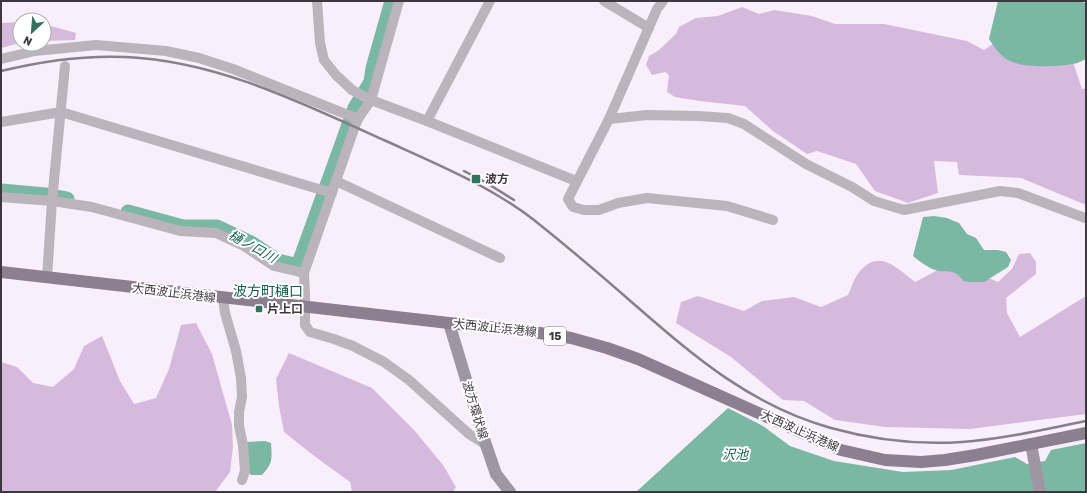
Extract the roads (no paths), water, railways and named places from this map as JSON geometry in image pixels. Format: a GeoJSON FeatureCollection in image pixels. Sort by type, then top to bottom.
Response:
{"type":"FeatureCollection","features":[{"type":"Feature","properties":{"kind":"main road","name":"大西波止浜港線"},"geometry":{"type":"LineString","coordinates":[[1,272],[449,324],[528,331],[571,338],[607,348],[672,373],[841,450],[885,460],[921,462],[1032,449],[1086,433]]}},
{"type":"Feature","properties":{"kind":"main road","name":"波方環状線"},"geometry":{"type":"LineString","coordinates":[[449,324],[496,474],[510,492]]}},
{"type":"Feature","properties":{"kind":"main road"},"geometry":{"type":"LineString","coordinates":[[1032,449],[1040,492]]}},
{"type":"Feature","properties":{"kind":"street"},"geometry":{"type":"LineString","coordinates":[[317,1],[320,43],[324,60],[336,75],[352,90],[371,100],[576,181]]}},
{"type":"Feature","properties":{"kind":"street"},"geometry":{"type":"LineString","coordinates":[[399,1],[371,100],[358,119],[304,273],[305,326],[310,332],[353,346],[384,362],[421,390],[469,434],[486,444]]}},
{"type":"Feature","properties":{"kind":"street"},"geometry":{"type":"LineString","coordinates":[[427,121],[490,1]]}},
{"type":"Feature","properties":{"kind":"street"},"geometry":{"type":"LineString","coordinates":[[604,1],[649,28]]}},
{"type":"Feature","properties":{"kind":"street"},"geometry":{"type":"LineString","coordinates":[[662,1],[657,9],[609,119],[568,199],[573,207],[584,210],[599,210],[618,203],[647,198],[727,206],[773,220]]}},
{"type":"Feature","properties":{"kind":"street"},"geometry":{"type":"LineString","coordinates":[[1,59],[35,51],[96,45],[166,51],[199,58],[233,69],[358,119]]}},
{"type":"Feature","properties":{"kind":"street"},"geometry":{"type":"LineString","coordinates":[[47,278],[52,201],[65,66]]}},
{"type":"Feature","properties":{"kind":"street"},"geometry":{"type":"LineString","coordinates":[[1,122],[61,112],[332,193]]}},
{"type":"Feature","properties":{"kind":"street"},"geometry":{"type":"LineString","coordinates":[[609,119],[647,115],[728,118],[744,124],[806,164],[852,187],[874,201],[904,210],[1000,191],[1018,193],[1085,218]]}},
{"type":"Feature","properties":{"kind":"street"},"geometry":{"type":"LineString","coordinates":[[336,181],[500,258]]}},
{"type":"Feature","properties":{"kind":"street"},"geometry":{"type":"LineString","coordinates":[[1,197],[52,201],[92,207],[180,231],[216,233],[244,246],[274,266],[304,273]]}},
{"type":"Feature","properties":{"kind":"street"},"geometry":{"type":"LineString","coordinates":[[223,298],[225,313],[236,351],[241,378],[242,398],[239,412],[239,426],[243,445],[245,471],[242,480]]}},
{"type":"Feature","properties":{"kind":"water"},"geometry":{"type":"Polygon","coordinates":[[[998,1],[1078,1],[1086,3],[1086,59],[1074,64],[1058,66],[1023,65],[1010,61],[998,52],[989,39],[998,1]]]}},
{"type":"Feature","properties":{"kind":"water"},"geometry":{"type":"Polygon","coordinates":[[[934,216],[947,218],[959,223],[967,234],[976,238],[984,250],[998,250],[1006,252],[1011,260],[1008,267],[984,282],[970,282],[963,281],[954,272],[935,270],[923,264],[913,256],[923,217],[934,216]]]}},
{"type":"Feature","properties":{"kind":"water","name":"沢池"},"geometry":{"type":"Polygon","coordinates":[[[728,408],[763,426],[790,446],[834,461],[903,472],[951,470],[1015,457],[1027,464],[1045,461],[1051,450],[1086,443],[1086,492],[636,492],[728,408]]]}},
{"type":"Feature","properties":{"kind":"water"},"geometry":{"type":"Polygon","coordinates":[[[265,441],[271,443],[270,464],[262,475],[251,475],[247,471],[245,442],[265,441]]]}},
{"type":"Feature","properties":{"kind":"waterway","name":"樋ノ口川"},"geometry":{"type":"LineString","coordinates":[[128,212],[183,227],[217,227],[251,243],[278,261],[298,266],[355,108],[371,82],[373,68],[392,1]]}},
{"type":"Feature","properties":{"kind":"waterway","name":"樋ノ口川"},"geometry":{"type":"LineString","coordinates":[[1,191],[46,195],[67,199]]}},
{"type":"Feature","properties":{"kind":"railway"},"geometry":{"type":"LineString","coordinates":[[1,71],[32,64],[79,58],[126,57],[160,60],[227,76],[292,99],[463,176],[517,208],[534,220],[703,361],[750,393],[802,419],[863,436],[896,441],[929,443],[993,439],[1086,421]]}},
{"type":"Feature","properties":{"kind":"railway"},"geometry":{"type":"LineString","coordinates":[[464,171],[514,200]]}},
{"type":"Feature","properties":{"kind":"place","name":"波方"},"geometry":{"type":"Point","coordinates":[476,179]}},
{"type":"Feature","properties":{"kind":"place","name":"片上口"},"geometry":{"type":"Point","coordinates":[259,309]}},
{"type":"Feature","properties":{"kind":"district","name":"波方町樋口"},"geometry":{"type":"Point","coordinates":[268,291]}}]}
